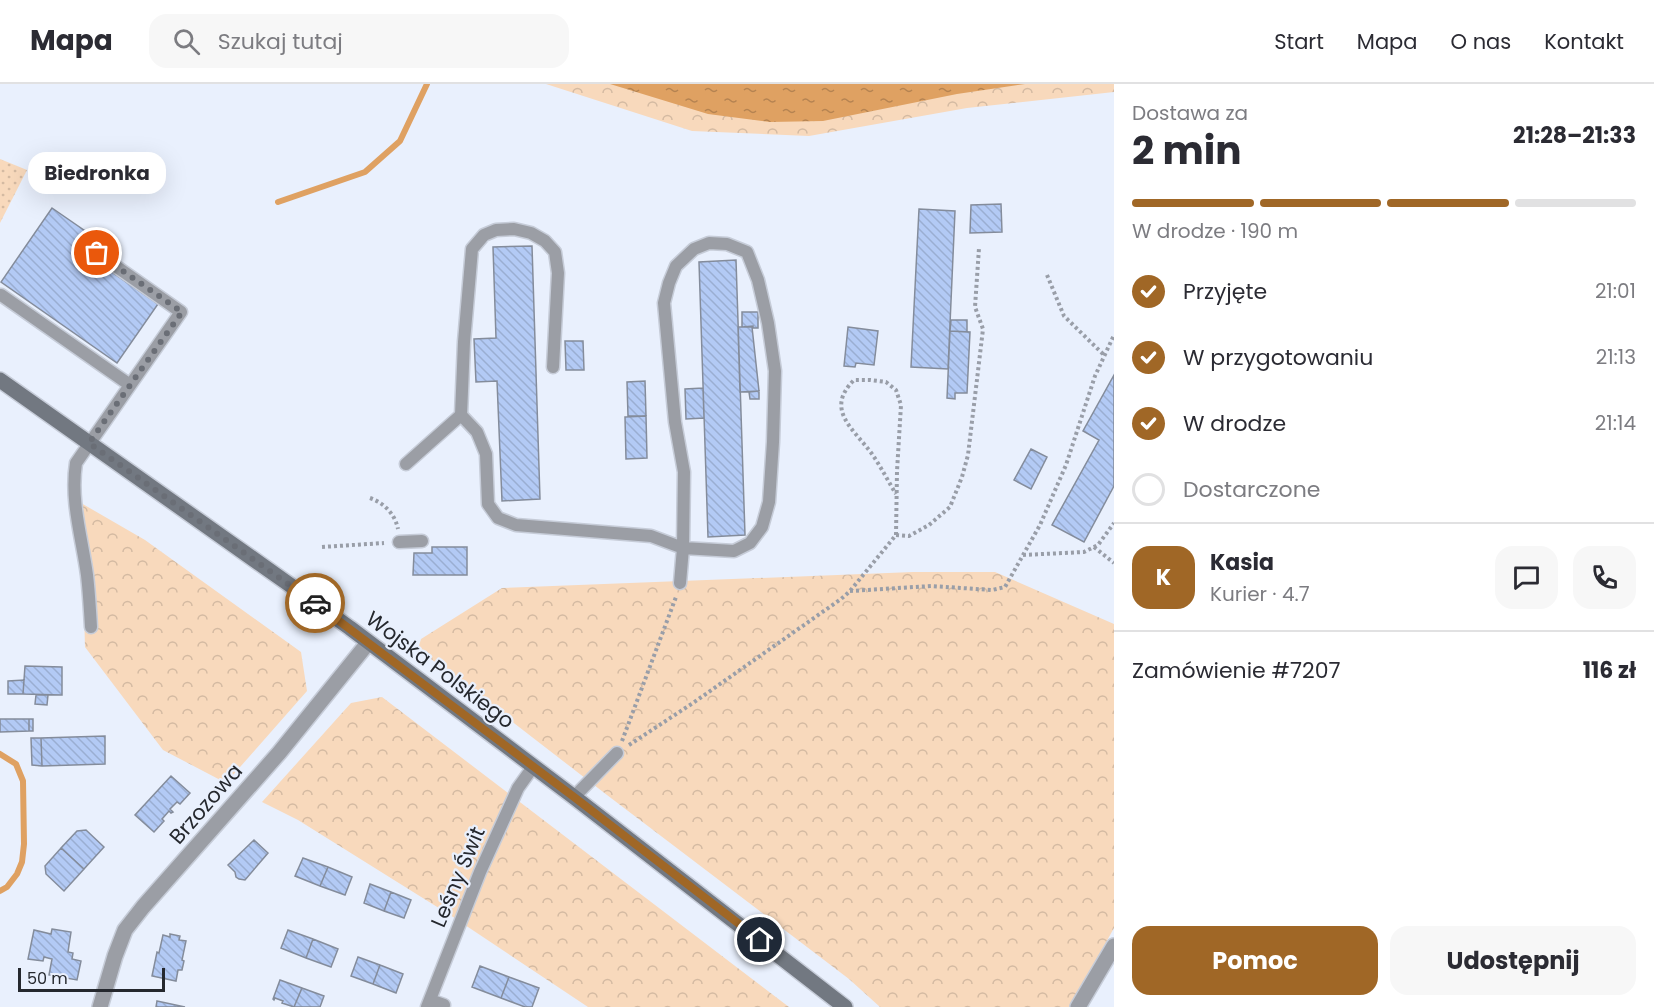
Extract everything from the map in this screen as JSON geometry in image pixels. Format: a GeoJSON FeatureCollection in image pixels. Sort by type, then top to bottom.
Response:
{"type":"FeatureCollection","features":[{"type":"Feature","properties":{"kind":"street","name":"Wojska Polskiego"},"geometry":{"type":"LineString","coordinates":[[0,380],[290,585],[574,797],[845,1007]]}},
{"type":"Feature","properties":{"kind":"street","name":"Brzozowa"},"geometry":{"type":"LineString","coordinates":[[100,1007],[125,930],[279,753],[368,643]]}},
{"type":"Feature","properties":{"kind":"street"},"geometry":{"type":"LineString","coordinates":[[1078,1007],[1114,946]]}},
{"type":"Feature","properties":{"kind":"lane"},"geometry":{"type":"LineString","coordinates":[[553,367],[558,273],[555,252],[545,241],[531,233],[514,229],[496,230],[484,235],[472,249],[464,342],[461,415],[477,432],[486,454],[488,504],[498,518],[516,525],[651,536],[683,548],[735,551],[750,543],[762,527],[769,502],[775,372],[768,323],[758,280],[747,252],[727,244],[709,243],[694,249],[676,266],[664,303],[675,422],[684,472],[683,548],[680,583]]}},
{"type":"Feature","properties":{"kind":"lane"},"geometry":{"type":"LineString","coordinates":[[91,627],[87,576],[73,479],[76,463],[182,312],[97,253]]}},
{"type":"Feature","properties":{"kind":"lane"},"geometry":{"type":"LineString","coordinates":[[1,295],[130,384]]}},
{"type":"Feature","properties":{"kind":"lane"},"geometry":{"type":"LineString","coordinates":[[406,464],[461,415]]}},
{"type":"Feature","properties":{"kind":"lane"},"geometry":{"type":"LineString","coordinates":[[399,542],[422,541]]}},
{"type":"Feature","properties":{"kind":"lane"},"geometry":{"type":"LineString","coordinates":[[574,797],[617,753]]}},
{"type":"Feature","properties":{"kind":"lane","name":"Leśny Świt"},"geometry":{"type":"LineString","coordinates":[[429,1003],[442,960],[480,872],[518,788],[533,767]]}},
{"type":"Feature","properties":{"kind":"lane"},"geometry":{"type":"LineString","coordinates":[[429,1003],[444,1005]]}},
{"type":"Feature","properties":{"kind":"path"},"geometry":{"type":"LineString","coordinates":[[896,535],[909,536],[929,525],[950,507],[963,477],[968,455],[983,328],[975,307],[979,248]]}},
{"type":"Feature","properties":{"kind":"path"},"geometry":{"type":"LineString","coordinates":[[1047,275],[1064,316],[1104,355]]}},
{"type":"Feature","properties":{"kind":"path"},"geometry":{"type":"LineString","coordinates":[[850,591],[931,586],[992,590],[1005,586],[1040,525],[1066,465],[1095,376],[1114,335]]}},
{"type":"Feature","properties":{"kind":"path"},"geometry":{"type":"LineString","coordinates":[[617,753],[841,599],[896,535],[901,405],[896,390],[886,382],[854,380],[846,388],[841,403],[843,419],[872,454],[896,494]]}},
{"type":"Feature","properties":{"kind":"path"},"geometry":{"type":"LineString","coordinates":[[322,547],[399,542],[394,518],[380,502],[370,498]]}},
{"type":"Feature","properties":{"kind":"path"},"geometry":{"type":"LineString","coordinates":[[1022,555],[1084,552],[1098,545],[1114,522]]}},
{"type":"Feature","properties":{"kind":"path"},"geometry":{"type":"LineString","coordinates":[[1094,547],[1114,564]]}},
{"type":"Feature","properties":{"kind":"path"},"geometry":{"type":"LineString","coordinates":[[617,753],[674,606],[680,583]]}},
{"type":"Feature","properties":{"kind":"green space"},"geometry":{"type":"Polygon","coordinates":[[[546,84],[1114,84],[1114,92],[967,108],[809,136],[692,131],[546,84]]]}},
{"type":"Feature","properties":{"kind":"green space"},"geometry":{"type":"Polygon","coordinates":[[[0,159],[27,170],[0,223],[0,159]]]}},
{"type":"Feature","properties":{"kind":"green space"},"geometry":{"type":"Polygon","coordinates":[[[81,503],[145,540],[301,652],[307,691],[226,783],[163,750],[85,647],[81,503]]]}},
{"type":"Feature","properties":{"kind":"green space"},"geometry":{"type":"Polygon","coordinates":[[[913,572],[995,572],[1114,624],[1114,928],[1070,1007],[880,1007],[849,979],[418,649],[421,639],[502,588],[913,572]]]}},
{"type":"Feature","properties":{"kind":"green space"},"geometry":{"type":"Polygon","coordinates":[[[382,697],[789,1007],[588,1007],[450,915],[298,820],[262,802],[351,703],[382,697]]]}},
{"type":"Feature","properties":{"kind":"water"},"geometry":{"type":"Polygon","coordinates":[[[610,84],[1025,84],[957,94],[823,121],[770,122],[708,114],[610,84]]]}},
{"type":"Feature","properties":{"kind":"building"},"geometry":{"type":"Polygon","coordinates":[[[1001,204],[1002,232],[970,233],[971,205],[1001,204]]]}},
{"type":"Feature","properties":{"kind":"building"},"geometry":{"type":"Polygon","coordinates":[[[52,208],[104,244],[93,259],[158,304],[117,363],[1,282],[52,208]]]}},
{"type":"Feature","properties":{"kind":"building"},"geometry":{"type":"Polygon","coordinates":[[[919,209],[955,211],[948,369],[911,367],[919,209]]]}},
{"type":"Feature","properties":{"kind":"building"},"geometry":{"type":"Polygon","coordinates":[[[532,246],[540,499],[502,501],[497,381],[476,382],[474,339],[496,338],[493,247],[532,246]]]}},
{"type":"Feature","properties":{"kind":"building"},"geometry":{"type":"Polygon","coordinates":[[[736,260],[745,535],[708,537],[699,262],[736,260]]]}},
{"type":"Feature","properties":{"kind":"building"},"geometry":{"type":"Polygon","coordinates":[[[742,312],[758,312],[758,328],[742,327],[742,312]]]}},
{"type":"Feature","properties":{"kind":"building"},"geometry":{"type":"Polygon","coordinates":[[[951,320],[967,320],[967,332],[950,331],[951,320]]]}},
{"type":"Feature","properties":{"kind":"building"},"geometry":{"type":"Polygon","coordinates":[[[738,327],[752,327],[759,391],[740,392],[738,327]]]}},
{"type":"Feature","properties":{"kind":"building"},"geometry":{"type":"Polygon","coordinates":[[[848,327],[878,331],[874,365],[856,363],[855,367],[844,366],[848,327]]]}},
{"type":"Feature","properties":{"kind":"building"},"geometry":{"type":"Polygon","coordinates":[[[950,331],[970,332],[967,393],[955,393],[955,399],[947,398],[950,331]]]}},
{"type":"Feature","properties":{"kind":"building"},"geometry":{"type":"Polygon","coordinates":[[[565,341],[583,341],[584,370],[566,370],[565,341]]]}},
{"type":"Feature","properties":{"kind":"building"},"geometry":{"type":"Polygon","coordinates":[[[1114,375],[1114,486],[1084,542],[1052,525],[1099,440],[1083,431],[1114,375]]]}},
{"type":"Feature","properties":{"kind":"building"},"geometry":{"type":"Polygon","coordinates":[[[645,381],[646,416],[628,416],[627,382],[645,381]]]}},
{"type":"Feature","properties":{"kind":"building"},"geometry":{"type":"Polygon","coordinates":[[[703,388],[704,418],[686,419],[685,389],[703,388]]]}},
{"type":"Feature","properties":{"kind":"building"},"geometry":{"type":"Polygon","coordinates":[[[759,391],[759,399],[750,399],[749,392],[759,391]]]}},
{"type":"Feature","properties":{"kind":"building"},"geometry":{"type":"Polygon","coordinates":[[[646,416],[647,458],[626,459],[625,417],[646,416]]]}},
{"type":"Feature","properties":{"kind":"building"},"geometry":{"type":"Polygon","coordinates":[[[1031,449],[1047,457],[1031,489],[1014,480],[1031,449]]]}},
{"type":"Feature","properties":{"kind":"building"},"geometry":{"type":"Polygon","coordinates":[[[432,547],[467,547],[467,575],[413,575],[414,553],[432,553],[432,547]]]}},
{"type":"Feature","properties":{"kind":"building"},"geometry":{"type":"Polygon","coordinates":[[[25,666],[62,667],[62,695],[23,694],[25,666]]]}},
{"type":"Feature","properties":{"kind":"building"},"geometry":{"type":"Polygon","coordinates":[[[24,680],[23,694],[8,694],[8,681],[24,680]]]}},
{"type":"Feature","properties":{"kind":"building"},"geometry":{"type":"Polygon","coordinates":[[[36,695],[48,695],[47,705],[35,704],[36,695]]]}},
{"type":"Feature","properties":{"kind":"building"},"geometry":{"type":"Polygon","coordinates":[[[0,719],[29,719],[29,731],[0,732],[0,719]]]}},
{"type":"Feature","properties":{"kind":"building"},"geometry":{"type":"Polygon","coordinates":[[[29,719],[33,719],[33,731],[29,731],[29,719]]]}},
{"type":"Feature","properties":{"kind":"building"},"geometry":{"type":"Polygon","coordinates":[[[105,736],[105,764],[42,766],[41,738],[105,736]]]}},
{"type":"Feature","properties":{"kind":"building"},"geometry":{"type":"Polygon","coordinates":[[[31,738],[41,738],[42,766],[32,765],[31,738]]]}},
{"type":"Feature","properties":{"kind":"building"},"geometry":{"type":"Polygon","coordinates":[[[171,776],[190,793],[180,804],[177,802],[170,809],[173,812],[169,811],[154,832],[135,815],[171,776]]]}},
{"type":"Feature","properties":{"kind":"building"},"geometry":{"type":"Polygon","coordinates":[[[86,830],[104,847],[84,869],[61,848],[77,831],[86,830]]]}},
{"type":"Feature","properties":{"kind":"building"},"geometry":{"type":"Polygon","coordinates":[[[254,840],[268,853],[245,880],[239,879],[228,865],[254,840]]]}},
{"type":"Feature","properties":{"kind":"building"},"geometry":{"type":"Polygon","coordinates":[[[61,848],[84,869],[64,891],[46,874],[45,866],[61,848]]]}},
{"type":"Feature","properties":{"kind":"building"},"geometry":{"type":"Polygon","coordinates":[[[303,858],[328,867],[320,886],[295,876],[303,858]]]}},
{"type":"Feature","properties":{"kind":"building"},"geometry":{"type":"Polygon","coordinates":[[[328,867],[352,877],[345,895],[320,886],[328,867]]]}},
{"type":"Feature","properties":{"kind":"building"},"geometry":{"type":"Polygon","coordinates":[[[370,884],[391,892],[384,911],[364,903],[370,884]]]}},
{"type":"Feature","properties":{"kind":"building"},"geometry":{"type":"Polygon","coordinates":[[[391,892],[411,900],[404,918],[384,911],[391,892]]]}},
{"type":"Feature","properties":{"kind":"building"},"geometry":{"type":"Polygon","coordinates":[[[52,929],[71,932],[68,952],[73,953],[72,959],[81,961],[77,980],[49,975],[52,959],[44,957],[43,961],[28,959],[34,930],[51,934],[52,929]]]}},
{"type":"Feature","properties":{"kind":"building"},"geometry":{"type":"Polygon","coordinates":[[[288,930],[313,939],[306,958],[281,948],[288,930]]]}},
{"type":"Feature","properties":{"kind":"building"},"geometry":{"type":"Polygon","coordinates":[[[170,934],[180,936],[179,940],[186,941],[182,970],[178,970],[176,981],[152,976],[163,935],[170,937],[170,934]]]}},
{"type":"Feature","properties":{"kind":"building"},"geometry":{"type":"Polygon","coordinates":[[[313,939],[338,949],[331,967],[306,958],[313,939]]]}},
{"type":"Feature","properties":{"kind":"building"},"geometry":{"type":"Polygon","coordinates":[[[358,957],[380,965],[373,984],[351,976],[358,957]]]}},
{"type":"Feature","properties":{"kind":"building"},"geometry":{"type":"Polygon","coordinates":[[[380,965],[403,974],[396,993],[373,984],[380,965]]]}},
{"type":"Feature","properties":{"kind":"building"},"geometry":{"type":"Polygon","coordinates":[[[480,966],[509,977],[501,998],[472,987],[480,966]]]}},
{"type":"Feature","properties":{"kind":"building"},"geometry":{"type":"Polygon","coordinates":[[[509,977],[539,988],[532,1007],[525,1007],[501,998],[509,977]]]}},
{"type":"Feature","properties":{"kind":"building"},"geometry":{"type":"Polygon","coordinates":[[[280,980],[302,988],[294,1007],[273,999],[280,980]]]}},
{"type":"Feature","properties":{"kind":"building"},"geometry":{"type":"Polygon","coordinates":[[[302,988],[324,996],[320,1007],[294,1007],[302,988]]]}},
{"type":"Feature","properties":{"kind":"building"},"geometry":{"type":"Polygon","coordinates":[[[157,1001],[185,1007],[156,1007],[157,1001]]]}},
{"type":"Feature","properties":{"kind":"waterway"},"geometry":{"type":"LineString","coordinates":[[278,202],[365,172],[400,141],[427,84]]}},
{"type":"Feature","properties":{"kind":"waterway"},"geometry":{"type":"LineString","coordinates":[[0,754],[16,764],[23,781],[24,844],[22,862],[17,874],[7,887],[0,891]]}},
{"type":"Feature","properties":{"kind":"way so far"},"geometry":{"type":"LineString","coordinates":[[97,253],[182,312],[89,443],[315,603]]}},
{"type":"Feature","properties":{"kind":"place","name":"Biedronka"},"geometry":{"type":"Point","coordinates":[97,253]}},
{"type":"Feature","properties":{"kind":"route"},"geometry":{"type":"LineString","coordinates":[[315,603],[760,940]]}}]}
